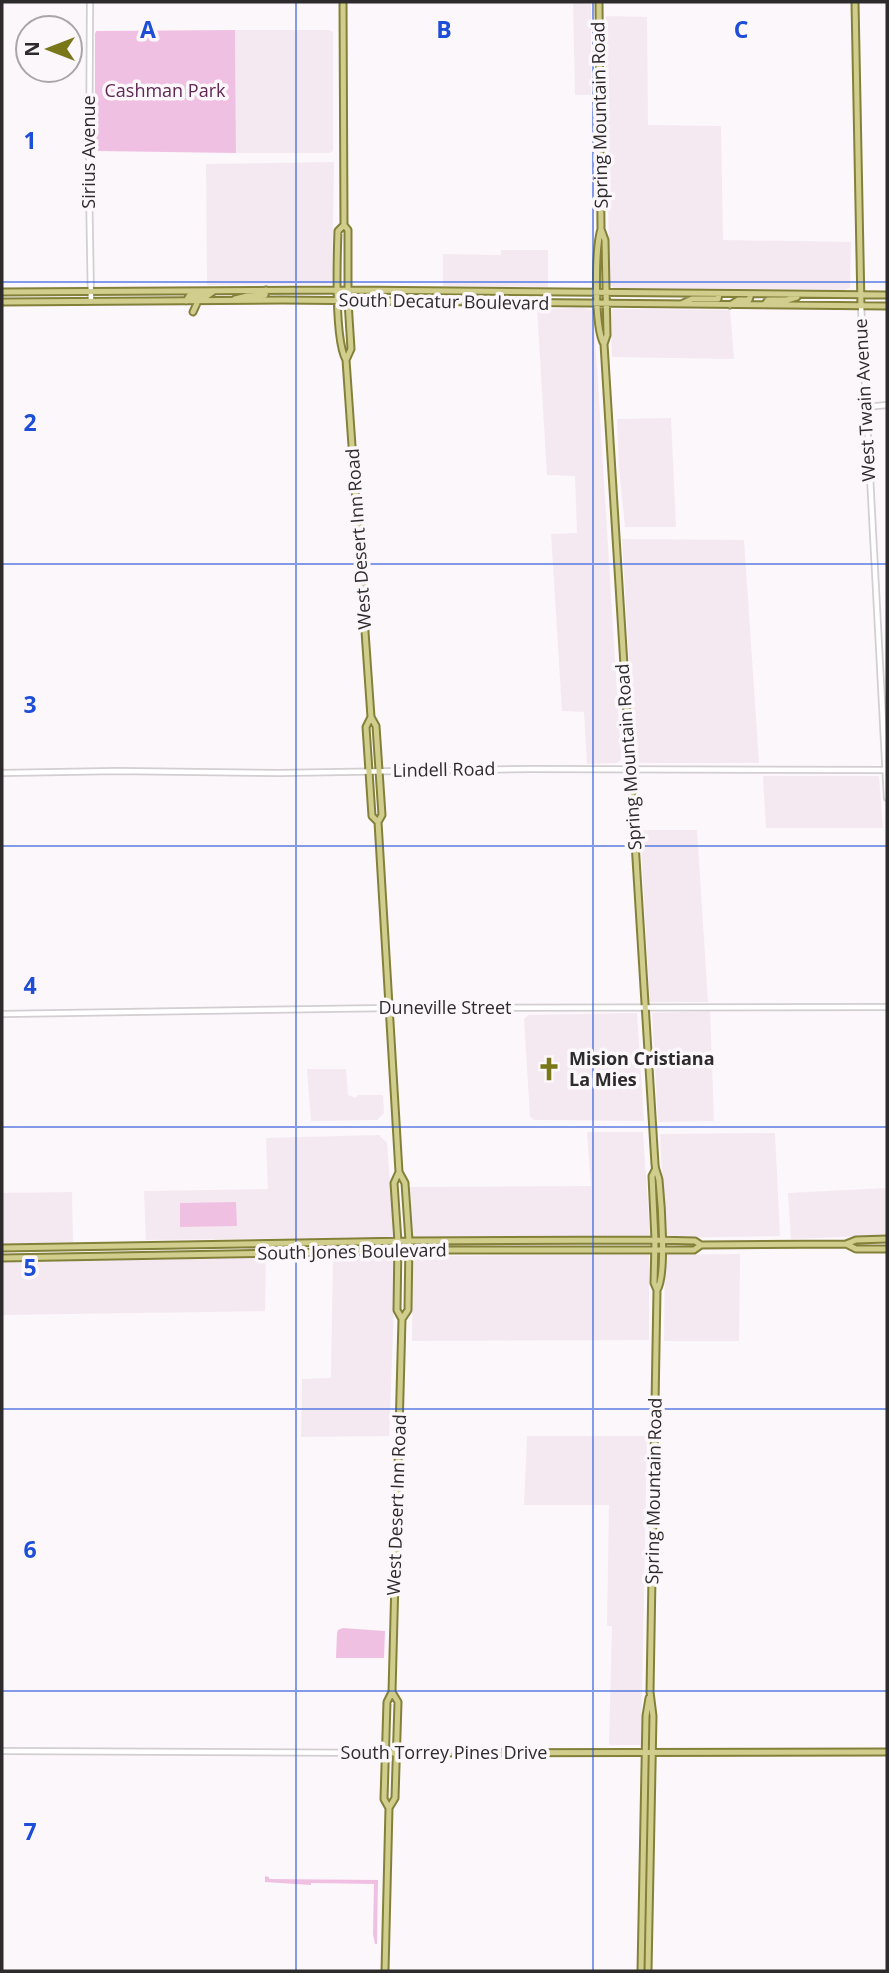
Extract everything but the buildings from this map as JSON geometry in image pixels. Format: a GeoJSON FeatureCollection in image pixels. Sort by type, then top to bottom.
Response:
{"type":"FeatureCollection","features":[{"type":"Feature","properties":{"kind":"main road","name":"West Desert Inn Road"},"geometry":{"type":"LineString","coordinates":[[343,2],[344,225],[348,230],[351,349],[346,360]]}},
{"type":"Feature","properties":{"kind":"main road","name":"Spring Mountain Road"},"geometry":{"type":"LineString","coordinates":[[598,2],[601,229],[597,241],[598,304],[600,337],[604,344]]}},
{"type":"Feature","properties":{"kind":"main road","name":"West Twain Avenue"},"geometry":{"type":"LineString","coordinates":[[855,2],[861,306]]}},
{"type":"Feature","properties":{"kind":"main road","name":"West Desert Inn Road"},"geometry":{"type":"LineString","coordinates":[[344,225],[338,232],[337,290],[341,352],[346,360],[371,717],[376,726],[382,815],[377,822]]}},
{"type":"Feature","properties":{"kind":"main road","name":"Spring Mountain Road"},"geometry":{"type":"LineString","coordinates":[[601,229],[605,240],[607,335],[604,344],[655,1170],[652,1176],[659,1240],[654,1283],[657,1290],[650,1692],[646,1716],[649,1752],[648,1971]]}},
{"type":"Feature","properties":{"kind":"main road"},"geometry":{"type":"LineString","coordinates":[[186,301],[189,296],[206,296],[215,290]]}},
{"type":"Feature","properties":{"kind":"main road"},"geometry":{"type":"LineString","coordinates":[[228,301],[264,295],[266,290]]}},
{"type":"Feature","properties":{"kind":"main road","name":"South Decatur Boulevard"},"geometry":{"type":"LineString","coordinates":[[2,292],[348,290],[887,295]]}},
{"type":"Feature","properties":{"kind":"main road"},"geometry":{"type":"LineString","coordinates":[[680,305],[692,299],[718,299],[719,294]]}},
{"type":"Feature","properties":{"kind":"main road"},"geometry":{"type":"LineString","coordinates":[[730,305],[738,300],[749,300],[751,294]]}},
{"type":"Feature","properties":{"kind":"main road"},"geometry":{"type":"LineString","coordinates":[[764,305],[769,300],[787,300],[804,295]]}},
{"type":"Feature","properties":{"kind":"main road"},"geometry":{"type":"LineString","coordinates":[[193,312],[198,301]]}},
{"type":"Feature","properties":{"kind":"main road","name":"South Decatur Boulevard"},"geometry":{"type":"LineString","coordinates":[[2,302],[348,301],[887,306]]}},
{"type":"Feature","properties":{"kind":"main road","name":"West Desert Inn Road"},"geometry":{"type":"LineString","coordinates":[[371,717],[366,727],[372,816],[377,822],[399,1172],[405,1183],[409,1241],[408,1310],[402,1319]]}},
{"type":"Feature","properties":{"kind":"main road","name":"West Desert Inn Road"},"geometry":{"type":"LineString","coordinates":[[385,1971],[390,1808],[395,1798],[398,1702],[393,1692],[402,1319],[397,1310],[398,1242],[394,1184],[399,1172]]}},
{"type":"Feature","properties":{"kind":"main road","name":"South Jones Boulevard"},"geometry":{"type":"LineString","coordinates":[[2,1248],[409,1241],[659,1240],[695,1241],[701,1245],[846,1244],[856,1240],[887,1240]]}},
{"type":"Feature","properties":{"kind":"main road"},"geometry":{"type":"LineString","coordinates":[[526,1241],[529,1250]]}},
{"type":"Feature","properties":{"kind":"main road","name":"South Jones Boulevard"},"geometry":{"type":"LineString","coordinates":[[846,1244],[856,1249],[887,1249]]}},
{"type":"Feature","properties":{"kind":"main road","name":"South Jones Boulevard"},"geometry":{"type":"LineString","coordinates":[[2,1258],[398,1251],[694,1250],[701,1245]]}},
{"type":"Feature","properties":{"kind":"main road","name":"West Desert Inn Road"},"geometry":{"type":"LineString","coordinates":[[390,1808],[384,1799],[387,1702],[393,1692]]}},
{"type":"Feature","properties":{"kind":"main road","name":"Spring Mountain Road"},"geometry":{"type":"LineString","coordinates":[[641,1971],[649,1752]]}},
{"type":"Feature","properties":{"kind":"main road","name":"South Torrey Pines Drive"},"geometry":{"type":"LineString","coordinates":[[386,1753],[887,1752]]}},
{"type":"Feature","properties":{"kind":"street","name":"Sirius Avenue"},"geometry":{"type":"LineString","coordinates":[[90,2],[91,301]]}},
{"type":"Feature","properties":{"kind":"street","name":"West Twain Avenue"},"geometry":{"type":"LineString","coordinates":[[861,306],[887,798]]}},
{"type":"Feature","properties":{"kind":"street"},"geometry":{"type":"LineString","coordinates":[[865,407],[887,405]]}},
{"type":"Feature","properties":{"kind":"street","name":"Lindell Road"},"geometry":{"type":"LineString","coordinates":[[2,773],[886,769]]}},
{"type":"Feature","properties":{"kind":"street","name":"Duneville Street"},"geometry":{"type":"LineString","coordinates":[[2,1014],[887,1007]]}},
{"type":"Feature","properties":{"kind":"street","name":"South Torrey Pines Drive"},"geometry":{"type":"LineString","coordinates":[[2,1751],[386,1753]]}},
{"type":"Feature","properties":{"kind":"shaded area"},"geometry":{"type":"Polygon","coordinates":[[[573,2],[591,2],[591,95],[575,95],[573,2]]]}},
{"type":"Feature","properties":{"kind":"shaded area"},"geometry":{"type":"Polygon","coordinates":[[[606,16],[647,17],[648,125],[721,126],[723,240],[851,242],[850,288],[614,288],[610,285],[606,16]]]}},
{"type":"Feature","properties":{"kind":"shaded area"},"geometry":{"type":"Polygon","coordinates":[[[235,30],[333,32],[333,151],[236,153],[235,30]]]}},
{"type":"Feature","properties":{"kind":"shaded area"},"geometry":{"type":"Polygon","coordinates":[[[334,162],[332,284],[207,285],[206,164],[334,162]]]}},
{"type":"Feature","properties":{"kind":"shaded area"},"geometry":{"type":"Polygon","coordinates":[[[501,250],[548,250],[548,287],[443,286],[443,254],[501,255],[501,250]]]}},
{"type":"Feature","properties":{"kind":"shaded area"},"geometry":{"type":"Polygon","coordinates":[[[582,308],[593,312],[621,758],[616,763],[587,764],[584,712],[562,711],[551,534],[577,533],[575,476],[547,475],[537,309],[582,308]]]}},
{"type":"Feature","properties":{"kind":"shaded area"},"geometry":{"type":"Polygon","coordinates":[[[613,309],[730,310],[734,359],[612,357],[610,313],[613,309]]]}},
{"type":"Feature","properties":{"kind":"shaded area"},"geometry":{"type":"Polygon","coordinates":[[[671,418],[676,527],[625,527],[617,419],[671,418]]]}},
{"type":"Feature","properties":{"kind":"shaded area"},"geometry":{"type":"Polygon","coordinates":[[[622,539],[744,540],[759,763],[635,763],[622,539]]]}},
{"type":"Feature","properties":{"kind":"shaded area"},"geometry":{"type":"Polygon","coordinates":[[[763,776],[879,776],[883,828],[766,828],[763,776]]]}},
{"type":"Feature","properties":{"kind":"shaded area"},"geometry":{"type":"Polygon","coordinates":[[[640,830],[697,830],[708,1002],[650,1002],[640,830]]]}},
{"type":"Feature","properties":{"kind":"shaded area"},"geometry":{"type":"Polygon","coordinates":[[[710,1011],[714,1121],[658,1122],[652,1013],[710,1011]]]}},
{"type":"Feature","properties":{"kind":"shaded area"},"geometry":{"type":"Polygon","coordinates":[[[637,1013],[644,1121],[534,1120],[530,1116],[524,1019],[528,1015],[637,1013]]]}},
{"type":"Feature","properties":{"kind":"shaded area"},"geometry":{"type":"Polygon","coordinates":[[[307,1069],[346,1069],[348,1095],[355,1098],[358,1095],[383,1095],[384,1113],[377,1120],[311,1121],[307,1069]]]}},
{"type":"Feature","properties":{"kind":"shaded area"},"geometry":{"type":"Polygon","coordinates":[[[587,1132],[643,1132],[650,1237],[412,1237],[410,1187],[591,1186],[587,1132]]]}},
{"type":"Feature","properties":{"kind":"shaded area"},"geometry":{"type":"Polygon","coordinates":[[[775,1133],[780,1236],[665,1238],[660,1134],[775,1133]]]}},
{"type":"Feature","properties":{"kind":"shaded area"},"geometry":{"type":"Polygon","coordinates":[[[379,1135],[387,1143],[394,1237],[146,1240],[144,1191],[268,1189],[266,1138],[379,1135]]]}},
{"type":"Feature","properties":{"kind":"shaded area"},"geometry":{"type":"Polygon","coordinates":[[[887,1188],[887,1235],[791,1239],[788,1193],[887,1188]]]}},
{"type":"Feature","properties":{"kind":"shaded area"},"geometry":{"type":"Polygon","coordinates":[[[72,1192],[73,1242],[2,1244],[2,1193],[72,1192]]]}},
{"type":"Feature","properties":{"kind":"shaded area"},"geometry":{"type":"Polygon","coordinates":[[[740,1254],[739,1341],[664,1341],[665,1255],[740,1254]]]}},
{"type":"Feature","properties":{"kind":"shaded area"},"geometry":{"type":"Polygon","coordinates":[[[396,1255],[389,1436],[301,1437],[302,1379],[331,1378],[333,1256],[396,1255]]]}},
{"type":"Feature","properties":{"kind":"shaded area"},"geometry":{"type":"Polygon","coordinates":[[[649,1255],[649,1340],[412,1341],[413,1256],[649,1255]]]}},
{"type":"Feature","properties":{"kind":"shaded area"},"geometry":{"type":"Polygon","coordinates":[[[266,1258],[265,1311],[2,1315],[2,1262],[266,1258]]]}},
{"type":"Feature","properties":{"kind":"shaded area"},"geometry":{"type":"Polygon","coordinates":[[[527,1436],[647,1436],[641,1745],[609,1745],[612,1626],[607,1626],[609,1505],[524,1505],[527,1436]]]}},
{"type":"Feature","properties":{"kind":"green space","name":"Cashman Park"},"geometry":{"type":"Polygon","coordinates":[[[235,30],[236,153],[96,151],[96,31],[235,30]]]}},
{"type":"Feature","properties":{"kind":"green space"},"geometry":{"type":"Polygon","coordinates":[[[236,1202],[237,1226],[180,1227],[180,1203],[236,1202]]]}},
{"type":"Feature","properties":{"kind":"green space"},"geometry":{"type":"Polygon","coordinates":[[[343,1628],[385,1631],[384,1658],[336,1658],[337,1633],[343,1628]]]}},
{"type":"Feature","properties":{"kind":"green space"},"geometry":{"type":"Polygon","coordinates":[[[265,1876],[269,1879],[378,1880],[377,1944],[373,1934],[374,1884],[311,1885],[265,1882],[265,1876]]]}},
{"type":"Feature","properties":{"kind":"place","name":"Mision Cristiana La Mies"},"geometry":{"type":"Point","coordinates":[549,1069]}}]}
